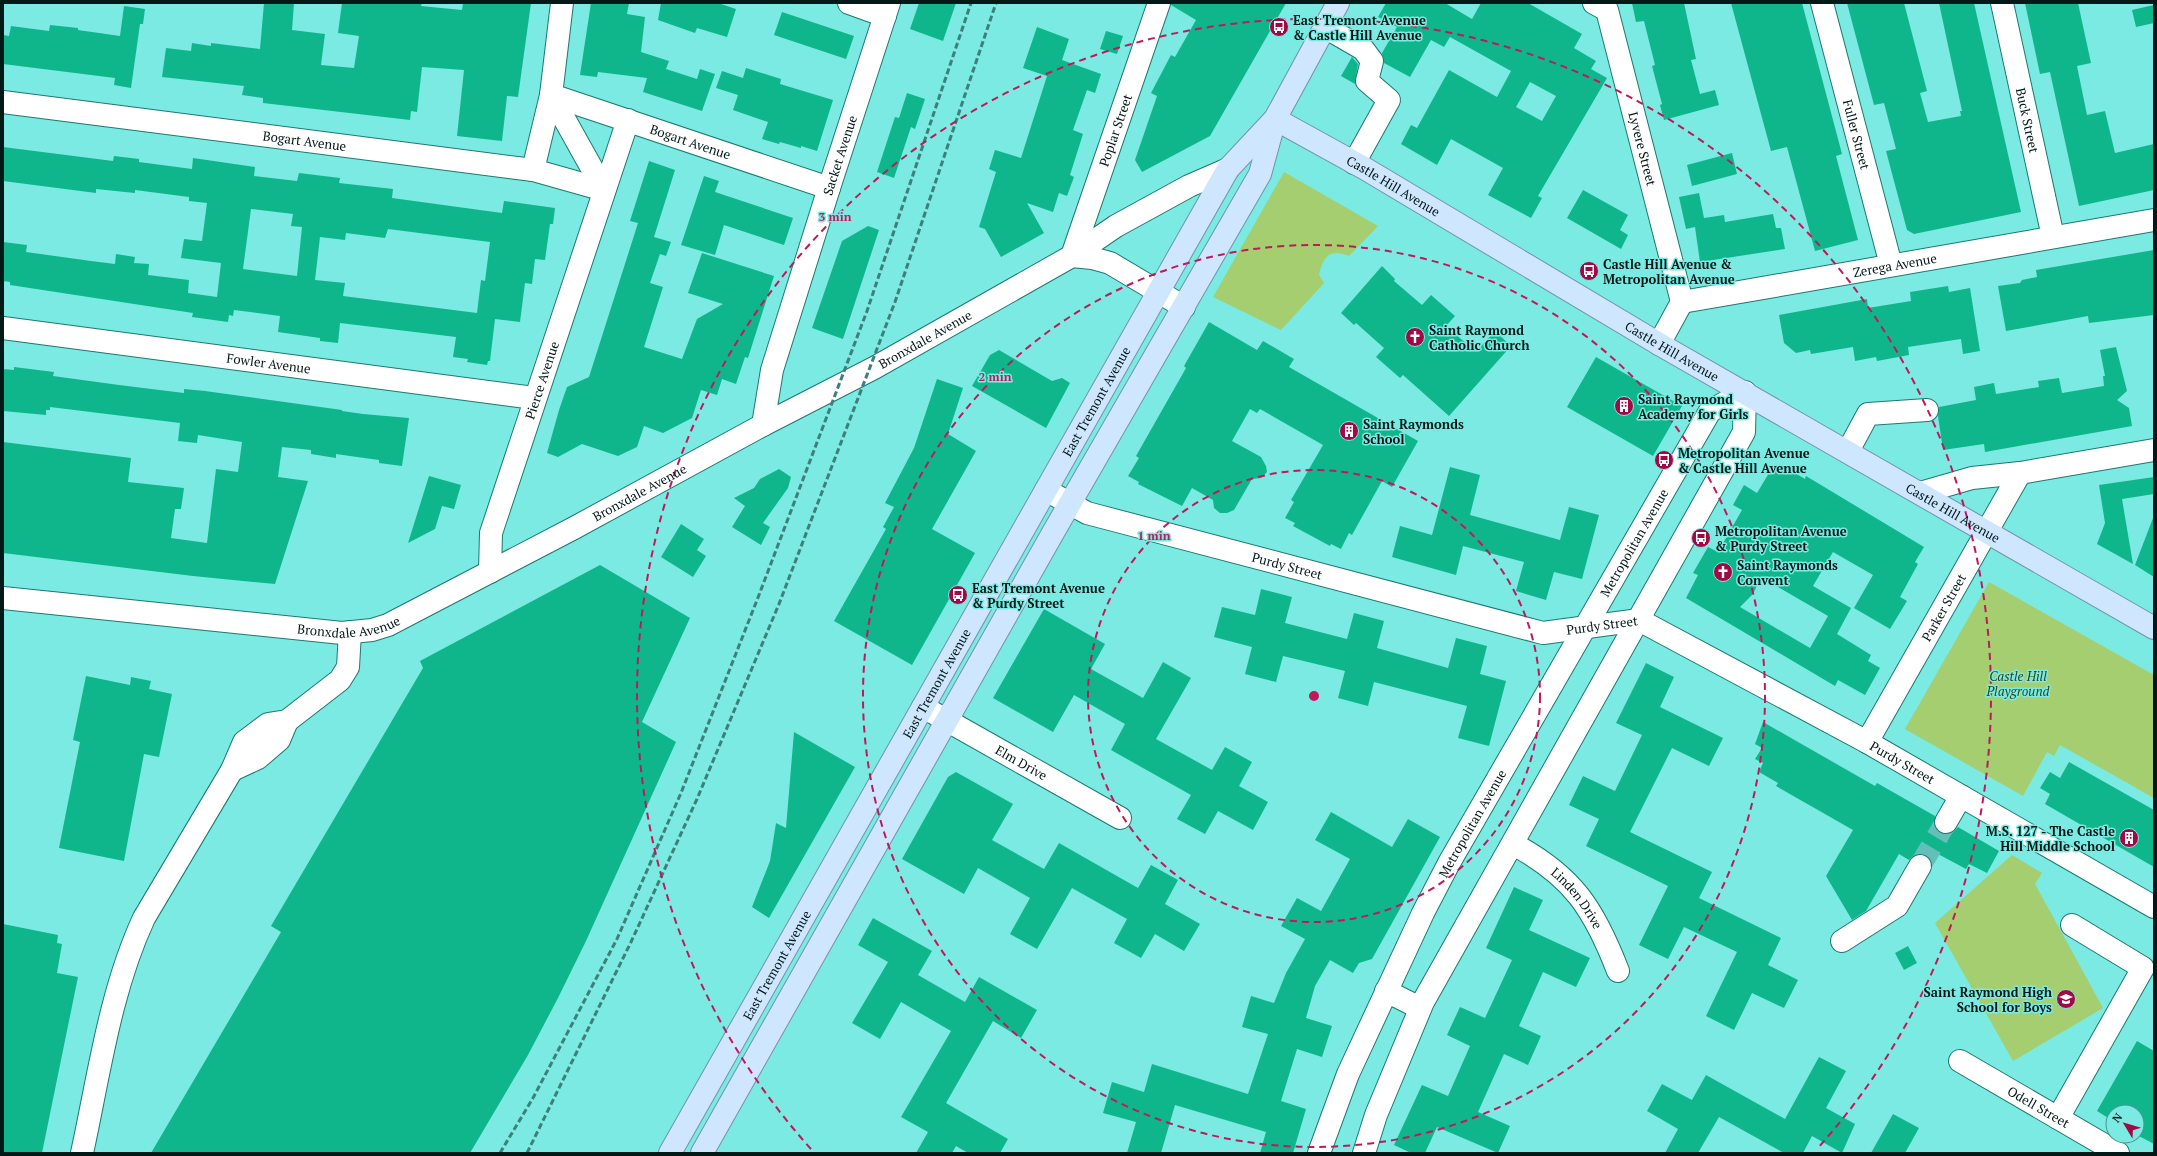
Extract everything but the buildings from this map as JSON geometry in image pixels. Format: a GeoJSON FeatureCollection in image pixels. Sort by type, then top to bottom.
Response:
{"type":"FeatureCollection","features":[{"type":"Feature","properties":{"kind":"main road","name":"East Tremont Avenue"},"geometry":{"type":"LineString","coordinates":[[702,1153],[1070,504],[1260,174],[1275,119],[1338,3]]}},
{"type":"Feature","properties":{"kind":"main road","name":"East Tremont Avenue"},"geometry":{"type":"LineString","coordinates":[[670,1153],[1228,169],[1275,119]]}},
{"type":"Feature","properties":{"kind":"main road","name":"Castle Hill Avenue"},"geometry":{"type":"LineString","coordinates":[[1275,119],[1354,163],[1659,344],[2154,628]]}},
{"type":"Feature","properties":{"kind":"main road"},"geometry":{"type":"LineString","coordinates":[[809,909],[832,923]]}},
{"type":"Feature","properties":{"kind":"street"},"geometry":{"type":"LineString","coordinates":[[534,170],[551,95],[562,3]]}},
{"type":"Feature","properties":{"kind":"street"},"geometry":{"type":"LineString","coordinates":[[849,3],[887,10]]}},
{"type":"Feature","properties":{"kind":"street","name":"Poplar Street"},"geometry":{"type":"LineString","coordinates":[[1072,256],[1159,3]]}},
{"type":"Feature","properties":{"kind":"street","name":"Lyvere Street"},"geometry":{"type":"LineString","coordinates":[[1594,3],[1607,10],[1682,302]]}},
{"type":"Feature","properties":{"kind":"street","name":"Fuller Street"},"geometry":{"type":"LineString","coordinates":[[1822,3],[1892,265]]}},
{"type":"Feature","properties":{"kind":"street","name":"Buck Street"},"geometry":{"type":"LineString","coordinates":[[2002,3],[2053,237]]}},
{"type":"Feature","properties":{"kind":"street","name":"Sacket Avenue"},"geometry":{"type":"LineString","coordinates":[[763,425],[772,370],[828,188],[887,10]]}},
{"type":"Feature","properties":{"kind":"street"},"geometry":{"type":"LineString","coordinates":[[1325,27],[1363,49],[1372,61],[1367,81],[1389,100],[1354,163]]}},
{"type":"Feature","properties":{"kind":"street"},"geometry":{"type":"LineString","coordinates":[[551,95],[604,190]]}},
{"type":"Feature","properties":{"kind":"street","name":"Bogart Avenue"},"geometry":{"type":"LineString","coordinates":[[551,95],[828,188]]}},
{"type":"Feature","properties":{"kind":"street","name":"Bogart Avenue"},"geometry":{"type":"LineString","coordinates":[[3,102],[534,170],[604,190]]}},
{"type":"Feature","properties":{"kind":"street","name":"Pierce Avenue"},"geometry":{"type":"LineString","coordinates":[[490,572],[491,533],[534,398],[628,120]]}},
{"type":"Feature","properties":{"kind":"street","name":"Bronxdale Avenue"},"geometry":{"type":"LineString","coordinates":[[3,598],[342,633],[372,630],[388,625],[490,572],[763,425],[874,368],[1072,256],[1116,226],[1189,186],[1228,169]]}},
{"type":"Feature","properties":{"kind":"street","name":"Zerega Avenue"},"geometry":{"type":"LineString","coordinates":[[1682,302],[2154,220]]}},
{"type":"Feature","properties":{"kind":"street"},"geometry":{"type":"LineString","coordinates":[[1072,256],[1092,258],[1110,263],[1184,306]]}},
{"type":"Feature","properties":{"kind":"street"},"geometry":{"type":"LineString","coordinates":[[1659,344],[1682,302]]}},
{"type":"Feature","properties":{"kind":"street","name":"Fowler Avenue"},"geometry":{"type":"LineString","coordinates":[[3,328],[534,398]]}},
{"type":"Feature","properties":{"kind":"street"},"geometry":{"type":"LineString","coordinates":[[1364,1153],[1376,1115],[1420,1008],[1744,432],[1745,392]]}},
{"type":"Feature","properties":{"kind":"street","name":"Metropolitan Avenue"},"geometry":{"type":"LineString","coordinates":[[1319,1153],[1348,1074],[1449,863],[1710,411],[1745,392]]}},
{"type":"Feature","properties":{"kind":"street"},"geometry":{"type":"LineString","coordinates":[[1848,452],[1868,414],[1927,410]]}},
{"type":"Feature","properties":{"kind":"street"},"geometry":{"type":"LineString","coordinates":[[1920,493],[1972,478],[2020,473],[2154,450]]}},
{"type":"Feature","properties":{"kind":"street","name":"Parker Street"},"geometry":{"type":"LineString","coordinates":[[1867,742],[1988,532],[2020,473]]}},
{"type":"Feature","properties":{"kind":"street","name":"Purdy Street"},"geometry":{"type":"LineString","coordinates":[[1046,490],[1087,513],[1543,633],[1639,620],[1867,742],[2154,907]]}},
{"type":"Feature","properties":{"kind":"street"},"geometry":{"type":"LineString","coordinates":[[82,1153],[115,999],[133,941],[165,881],[232,770],[244,742],[268,724],[287,721],[340,680],[345,674],[350,632]]}},
{"type":"Feature","properties":{"kind":"street","name":"Elm Drive"},"geometry":{"type":"LineString","coordinates":[[923,707],[1120,818]]}},
{"type":"Feature","properties":{"kind":"street"},"geometry":{"type":"LineString","coordinates":[[1946,822],[1961,796]]}},
{"type":"Feature","properties":{"kind":"street","name":"Linden Drive"},"geometry":{"type":"LineString","coordinates":[[1513,844],[1535,855],[1566,880],[1593,914],[1618,971]]}},
{"type":"Feature","properties":{"kind":"street"},"geometry":{"type":"LineString","coordinates":[[1842,941],[1897,906],[1920,866]]}},
{"type":"Feature","properties":{"kind":"street"},"geometry":{"type":"LineString","coordinates":[[2058,1118],[2149,971],[2072,925]]}},
{"type":"Feature","properties":{"kind":"street"},"geometry":{"type":"LineString","coordinates":[[1386,992],[1420,1008]]}},
{"type":"Feature","properties":{"kind":"street","name":"Odell Street"},"geometry":{"type":"LineString","coordinates":[[1960,1060],[2118,1153]]}},
{"type":"Feature","properties":{"kind":"green space"},"geometry":{"type":"Polygon","coordinates":[[[1284,172],[1378,226],[1349,256],[1337,253],[1328,255],[1323,263],[1319,275],[1324,283],[1281,330],[1213,297],[1284,172]]]}},
{"type":"Feature","properties":{"kind":"green space","name":"Castle Hill Playground"},"geometry":{"type":"Polygon","coordinates":[[[1989,582],[2154,675],[2154,798],[2060,745],[2054,756],[2047,752],[2023,796],[1905,729],[1989,582]]]}},
{"type":"Feature","properties":{"kind":"green space"},"geometry":{"type":"Polygon","coordinates":[[[2012,855],[2042,873],[2035,884],[2103,1008],[2013,1061],[1935,923],[2012,855]]]}},
{"type":"Feature","properties":{"kind":"tunnel"},"geometry":{"type":"LineString","coordinates":[[1920,866],[1946,822]]}},
{"type":"Feature","properties":{"kind":"railway"},"geometry":{"type":"LineString","coordinates":[[500,1153],[533,1098],[617,939],[681,793],[759,595],[867,311],[971,3]]}},
{"type":"Feature","properties":{"kind":"railway"},"geometry":{"type":"LineString","coordinates":[[527,1153],[631,942],[697,799],[779,604],[895,302],[996,3]]}},
{"type":"Feature","properties":{"kind":"place","name":"East Tremont Avenue & Castle Hill Avenue"},"geometry":{"type":"Point","coordinates":[1279,27]}},
{"type":"Feature","properties":{"kind":"place","name":"Castle Hill Avenue & Metropolitan Avenue"},"geometry":{"type":"Point","coordinates":[1589,271]}},
{"type":"Feature","properties":{"kind":"place","name":"Saint Raymond Catholic Church"},"geometry":{"type":"Point","coordinates":[1415,337]}},
{"type":"Feature","properties":{"kind":"place","name":"Saint Raymond Academy for Girls"},"geometry":{"type":"Point","coordinates":[1624,406]}},
{"type":"Feature","properties":{"kind":"place","name":"Saint Raymonds School"},"geometry":{"type":"Point","coordinates":[1349,431]}},
{"type":"Feature","properties":{"kind":"place","name":"Metropolitan Avenue & Castle Hill Avenue"},"geometry":{"type":"Point","coordinates":[1664,460]}},
{"type":"Feature","properties":{"kind":"place","name":"Metropolitan Avenue & Purdy Street"},"geometry":{"type":"Point","coordinates":[1701,538]}},
{"type":"Feature","properties":{"kind":"place","name":"Saint Raymonds Convent"},"geometry":{"type":"Point","coordinates":[1723,572]}},
{"type":"Feature","properties":{"kind":"place","name":"East Tremont Avenue & Purdy Street"},"geometry":{"type":"Point","coordinates":[958,595]}},
{"type":"Feature","properties":{"kind":"place","name":"M.S. 127 - The Castle Hill Middle School"},"geometry":{"type":"Point","coordinates":[2129,838]}},
{"type":"Feature","properties":{"kind":"place","name":"Saint Raymond High School for Boys"},"geometry":{"type":"Point","coordinates":[2066,999]}}]}
